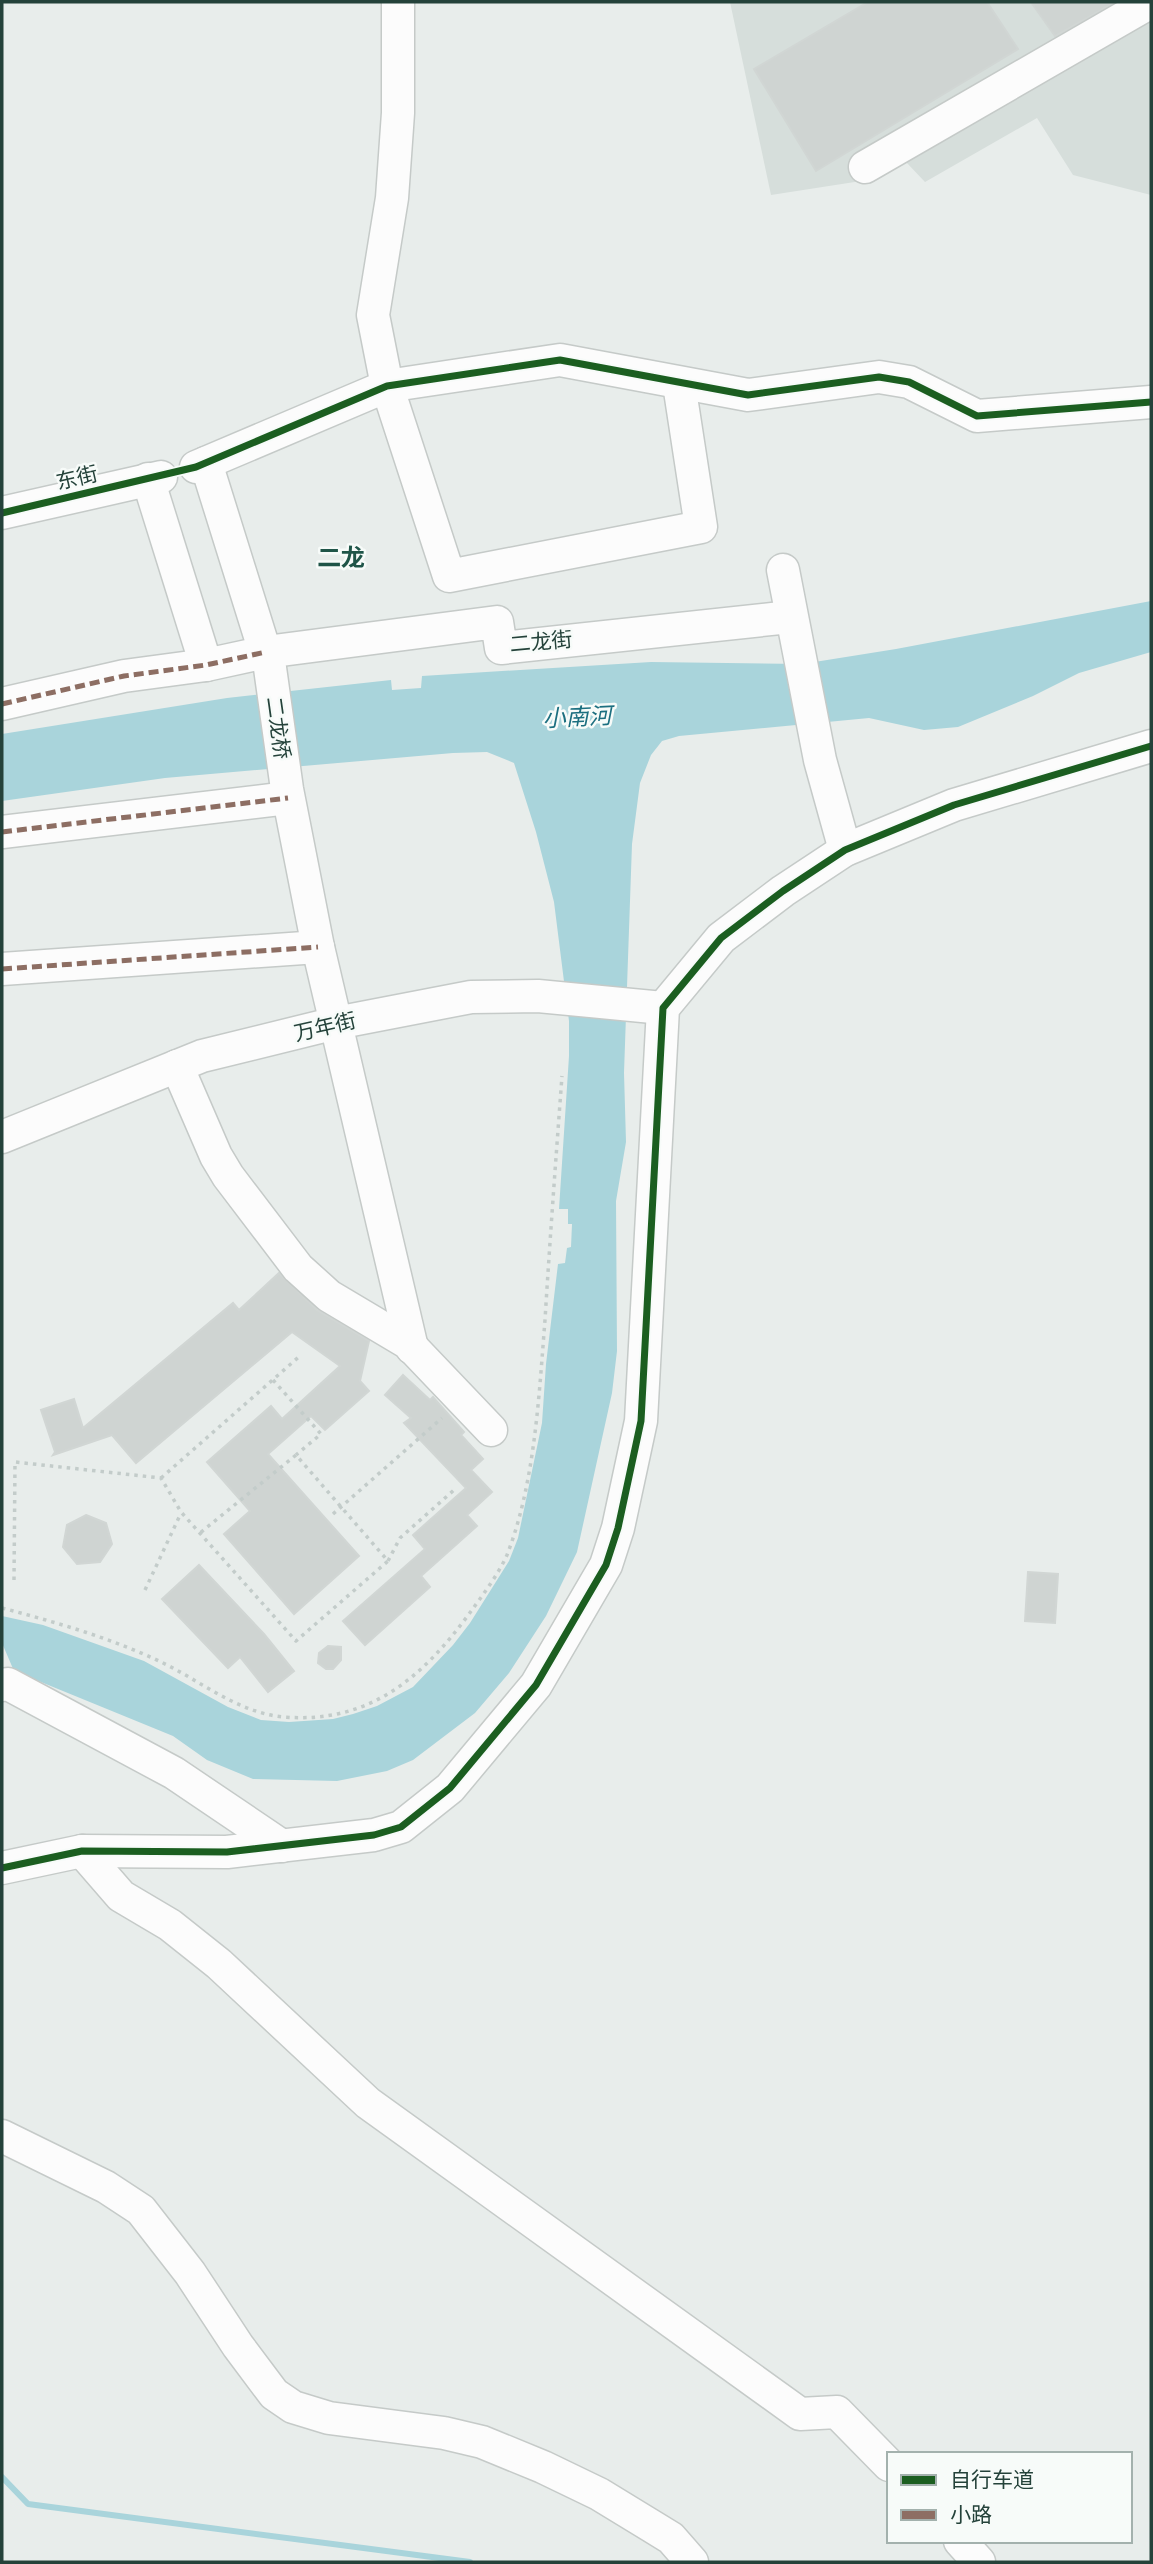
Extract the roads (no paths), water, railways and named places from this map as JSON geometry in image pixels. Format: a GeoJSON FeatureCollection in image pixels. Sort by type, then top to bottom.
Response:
{"type":"FeatureCollection","features":[{"type":"Feature","properties":{"kind":"street"},"geometry":{"type":"LineString","coordinates":[[398,2],[398,113],[392,198],[373,315],[387,386],[449,576],[701,527],[679,384]]}},
{"type":"Feature","properties":{"kind":"street"},"geometry":{"type":"LineString","coordinates":[[865,167],[1151,2]]}},
{"type":"Feature","properties":{"kind":"street"},"geometry":{"type":"LineString","coordinates":[[387,386],[560,360],[748,395],[879,377],[909,382],[978,416],[1151,402]]}},
{"type":"Feature","properties":{"kind":"street","name":"二龙桥"},"geometry":{"type":"LineString","coordinates":[[387,386],[201,465],[268,660],[287,794],[318,947],[412,1348]]}},
{"type":"Feature","properties":{"kind":"street","name":"东街"},"geometry":{"type":"LineString","coordinates":[[2,513],[155,478],[206,665]]}},
{"type":"Feature","properties":{"kind":"street"},"geometry":{"type":"LineString","coordinates":[[782,570],[820,760],[845,850]]}},
{"type":"Feature","properties":{"kind":"street","name":"二龙街"},"geometry":{"type":"LineString","coordinates":[[268,660],[497,622],[501,648],[790,617]]}},
{"type":"Feature","properties":{"kind":"street"},"geometry":{"type":"LineString","coordinates":[[2,704],[124,677],[206,665],[268,660]]}},
{"type":"Feature","properties":{"kind":"street"},"geometry":{"type":"LineString","coordinates":[[2,1868],[82,1851],[227,1852],[386,1832],[401,1827],[418,1816],[450,1788],[536,1685],[606,1565],[618,1528],[641,1421],[649,1006],[721,938],[775,897],[845,850],[954,805],[1151,746]]}},
{"type":"Feature","properties":{"kind":"street"},"geometry":{"type":"LineString","coordinates":[[2,832],[287,794]]}},
{"type":"Feature","properties":{"kind":"street"},"geometry":{"type":"LineString","coordinates":[[2,969],[318,947]]}},
{"type":"Feature","properties":{"kind":"street","name":"万年街"},"geometry":{"type":"LineString","coordinates":[[2,1137],[202,1056],[336,1023],[471,997],[538,996],[649,1006]]}},
{"type":"Feature","properties":{"kind":"street"},"geometry":{"type":"LineString","coordinates":[[177,1066],[216,1156],[228,1176],[298,1268],[329,1296],[412,1348],[491,1430]]}},
{"type":"Feature","properties":{"kind":"street"},"geometry":{"type":"LineString","coordinates":[[4,1680],[174,1773],[282,1846]]}},
{"type":"Feature","properties":{"kind":"street"},"geometry":{"type":"LineString","coordinates":[[82,1851],[121,1896],[170,1925],[219,1964],[368,2103],[800,2414],[837,2412],[887,2463]]}},
{"type":"Feature","properties":{"kind":"street"},"geometry":{"type":"LineString","coordinates":[[2,2136],[106,2187],[141,2210],[190,2273],[238,2346],[274,2394],[293,2407],[328,2418],[444,2433],[482,2442],[599,2494],[671,2538],[692,2562]]}},
{"type":"Feature","properties":{"kind":"street"},"geometry":{"type":"LineString","coordinates":[[962,2543],[979,2562]]}},
{"type":"Feature","properties":{"kind":"water","name":"小南河"},"geometry":{"type":"Polygon","coordinates":[[[1151,601],[1151,652],[1079,673],[1033,696],[958,727],[924,730],[869,718],[679,736],[662,741],[651,755],[640,783],[632,844],[624,1073],[626,1142],[616,1201],[617,1351],[612,1393],[577,1552],[546,1616],[509,1673],[475,1713],[413,1760],[387,1771],[337,1781],[253,1779],[207,1760],[173,1736],[14,1671],[2,1643],[2,1616],[43,1625],[144,1661],[228,1707],[261,1720],[289,1722],[333,1719],[377,1706],[413,1687],[470,1623],[509,1561],[518,1538],[542,1423],[558,1264],[565,1263],[567,1248],[571,1247],[572,1224],[568,1224],[568,1209],[559,1209],[569,1021],[554,902],[514,763],[487,752],[453,753],[165,778],[2,801],[2,734],[227,698],[391,680],[392,690],[421,688],[422,676],[651,662],[802,664],[1151,601]]]}},
{"type":"Feature","properties":{"kind":"waterway"},"geometry":{"type":"LineString","coordinates":[[2,2477],[28,2504],[470,2562]]}},
{"type":"Feature","properties":{"kind":"district","name":"二龙"},"geometry":{"type":"Point","coordinates":[341,558]}}]}
